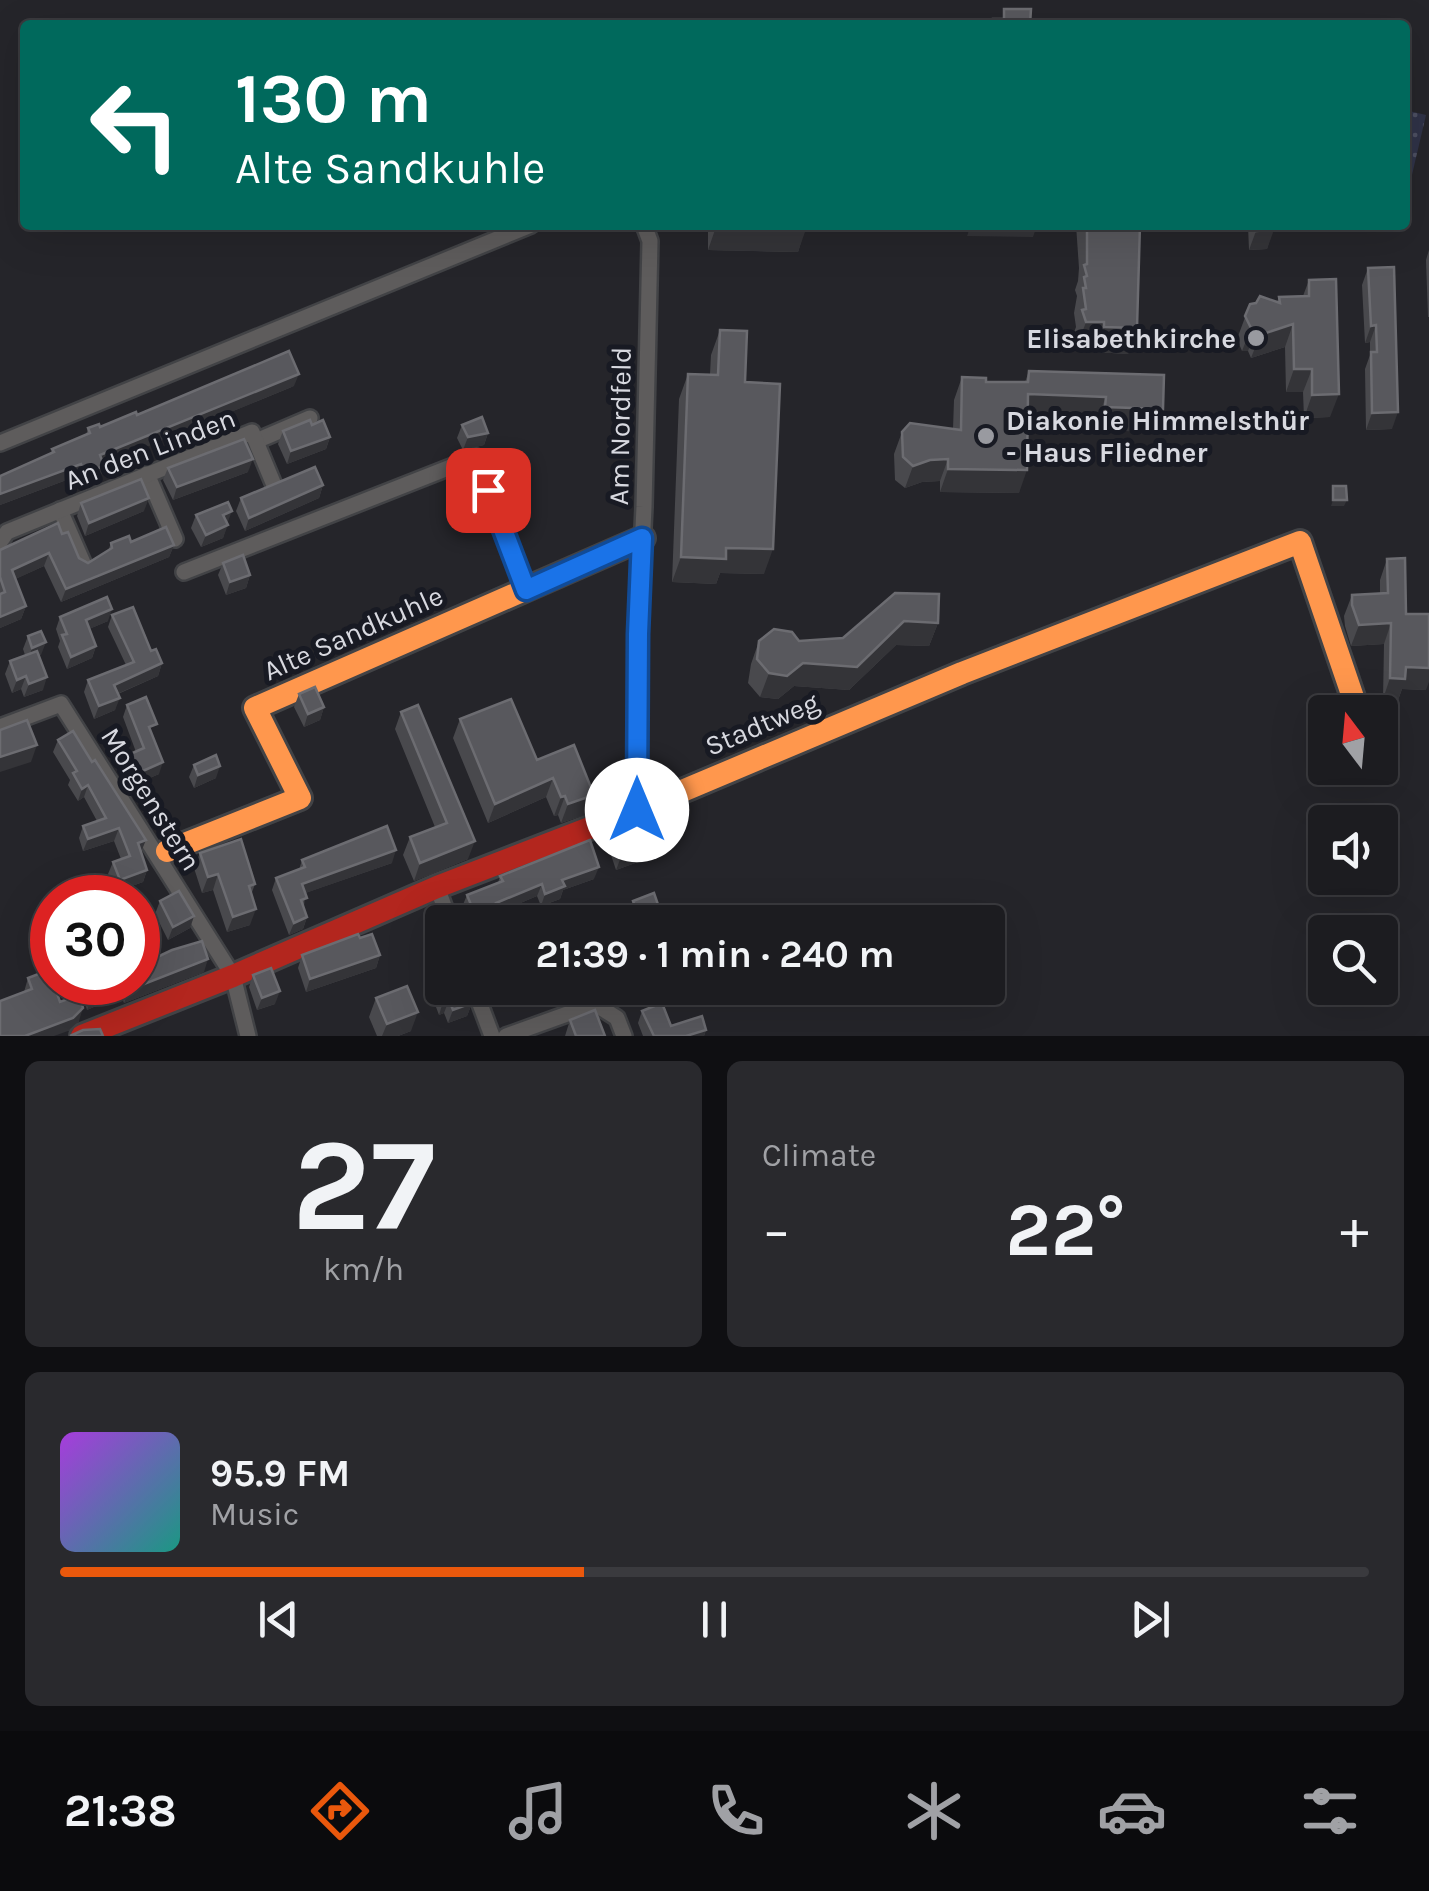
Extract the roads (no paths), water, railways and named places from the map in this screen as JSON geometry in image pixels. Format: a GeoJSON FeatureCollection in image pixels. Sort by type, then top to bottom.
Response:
{"type":"FeatureCollection","features":[{"type":"Feature","properties":{"kind":"street"},"geometry":{"type":"LineString","coordinates":[[0,443],[519,230]]}},
{"type":"Feature","properties":{"kind":"street","name":"Am Nordfeld"},"geometry":{"type":"LineString","coordinates":[[637,810],[638,634],[650,242],[646,230]]}},
{"type":"Feature","properties":{"kind":"street","name":"An den Linden"},"geometry":{"type":"LineString","coordinates":[[256,440],[310,418]]}},
{"type":"Feature","properties":{"kind":"street","name":"An den Linden"},"geometry":{"type":"LineString","coordinates":[[0,542],[7,532],[252,432],[274,485]]}},
{"type":"Feature","properties":{"kind":"street"},"geometry":{"type":"LineString","coordinates":[[184,572],[476,457],[526,590]]}},
{"type":"Feature","properties":{"kind":"street"},"geometry":{"type":"LineString","coordinates":[[147,474],[175,539]]}},
{"type":"Feature","properties":{"kind":"street","name":"An den Linden"},"geometry":{"type":"LineString","coordinates":[[60,510],[84,565]]}},
{"type":"Feature","properties":{"kind":"street","name":"Alte Sandkuhle"},"geometry":{"type":"LineString","coordinates":[[167,851],[300,798],[255,708],[642,538]]}},
{"type":"Feature","properties":{"kind":"street","name":"Stadtweg"},"geometry":{"type":"LineString","coordinates":[[82,1036],[962,673],[1300,542],[1352,695]]}},
{"type":"Feature","properties":{"kind":"street","name":"Morgenstern"},"geometry":{"type":"LineString","coordinates":[[0,727],[62,704],[233,976]]}},
{"type":"Feature","properties":{"kind":"street"},"geometry":{"type":"LineString","coordinates":[[436,888],[443,905]]}},
{"type":"Feature","properties":{"kind":"street"},"geometry":{"type":"LineString","coordinates":[[233,976],[248,1036]]}},
{"type":"Feature","properties":{"kind":"street"},"geometry":{"type":"LineString","coordinates":[[506,1036],[595,1004],[617,1018],[624,1036]]}},
{"type":"Feature","properties":{"kind":"street"},"geometry":{"type":"LineString","coordinates":[[480,1005],[492,1036]]}},
{"type":"Feature","properties":{"kind":"place","name":"Elisabethkirche"},"geometry":{"type":"Point","coordinates":[1256,338]}},
{"type":"Feature","properties":{"kind":"place","name":"Diakonie Himmelsthür - Haus Fliedner"},"geometry":{"type":"Point","coordinates":[986,436]}}]}
